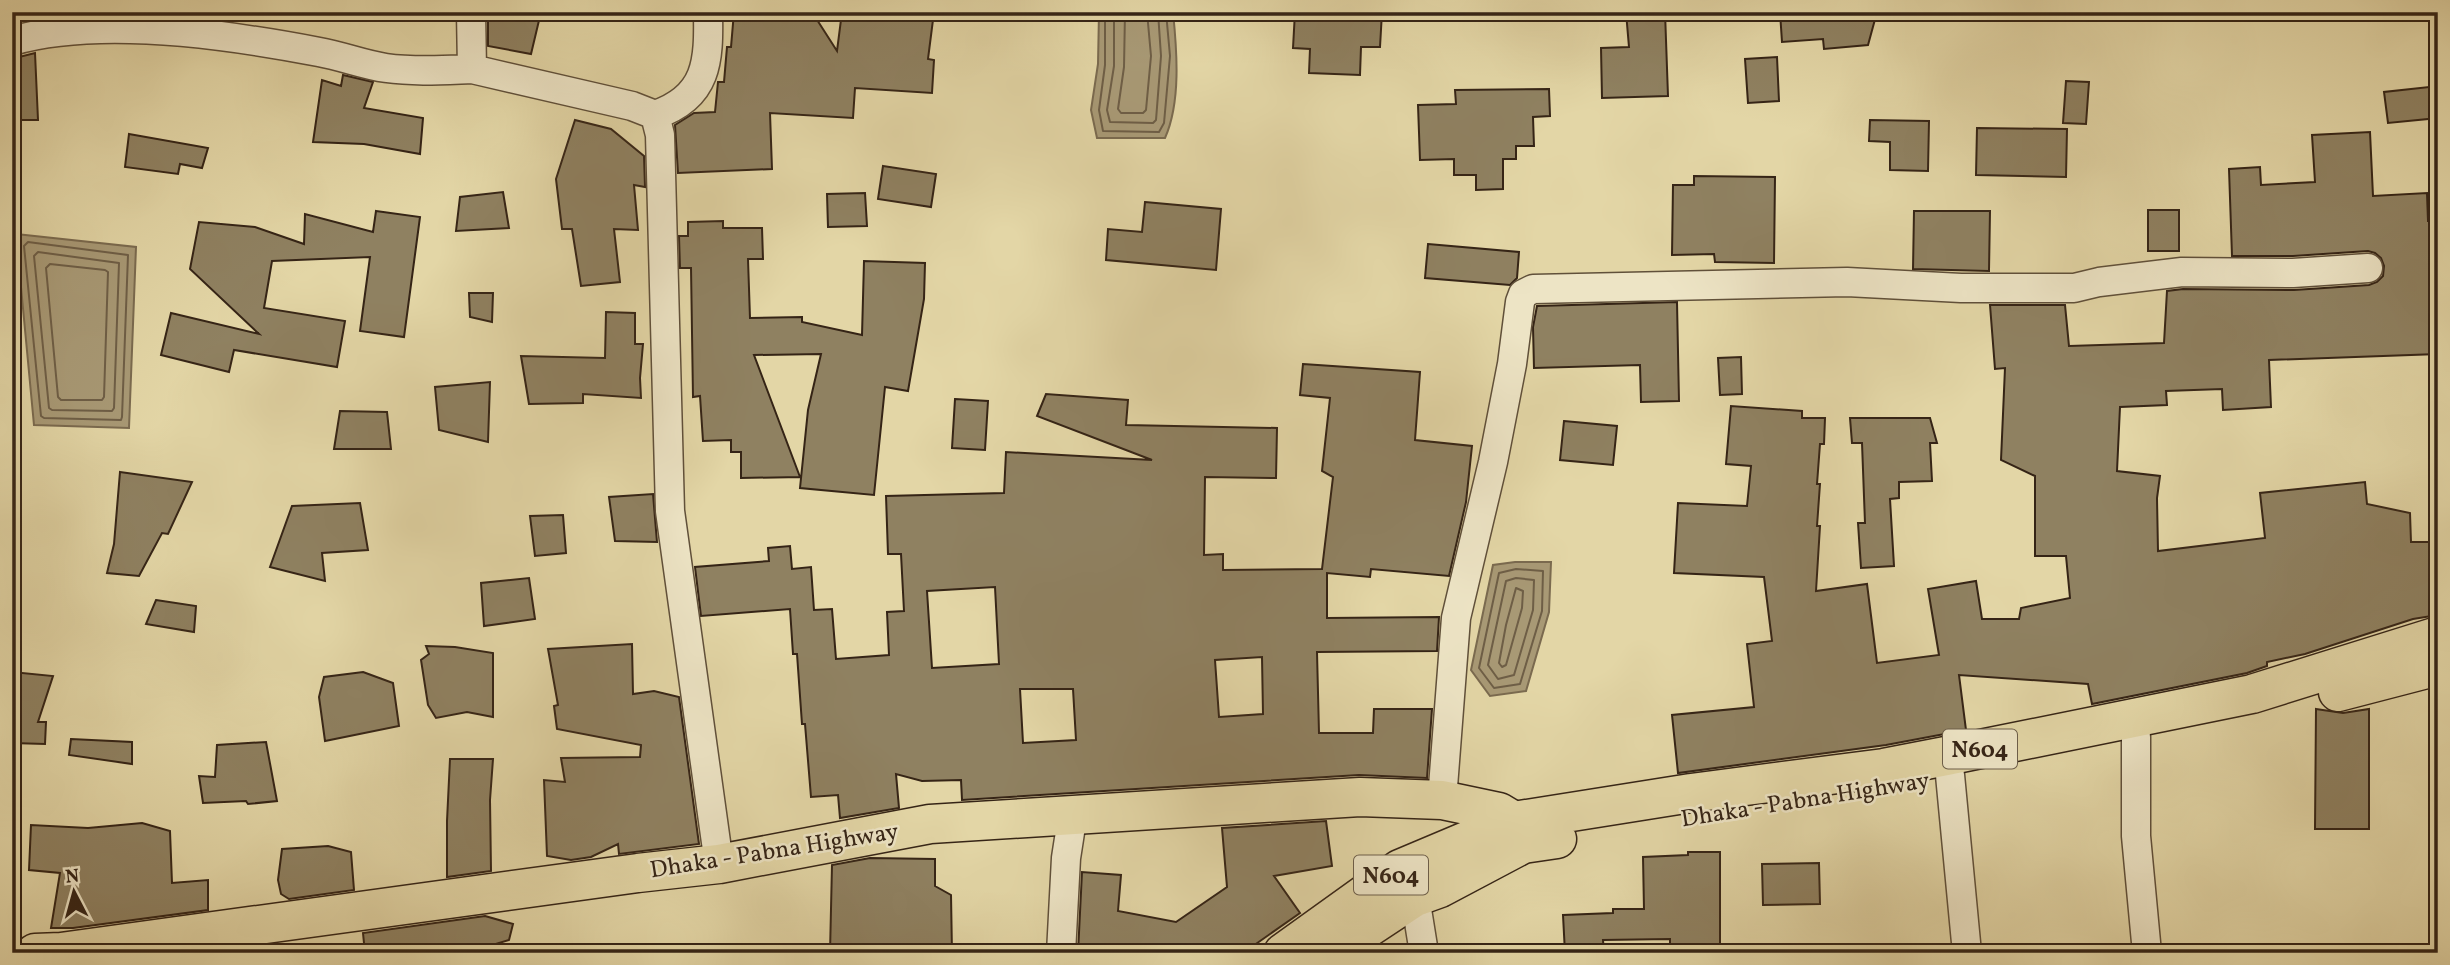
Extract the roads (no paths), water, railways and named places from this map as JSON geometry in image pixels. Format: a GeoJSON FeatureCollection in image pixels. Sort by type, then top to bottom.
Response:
{"type":"FeatureCollection","features":[{"type":"Feature","properties":{"kind":"main road","name":"Dhaka - Pabna Highway"},"geometry":{"type":"LineString","coordinates":[[1518,833],[1691,793],[1896,766],[2252,694],[2438,636]]}},
{"type":"Feature","properties":{"kind":"main road","name":"Dhaka - Pabna Highway"},"geometry":{"type":"LineString","coordinates":[[1518,833],[1695,816],[1887,788],[2257,713],[2438,666]]}},
{"type":"Feature","properties":{"kind":"main road","name":"Dhaka - Pabna Highway"},"geometry":{"type":"LineString","coordinates":[[35,953],[61,952],[719,864],[930,824],[1360,797],[1442,800],[1499,812],[1518,833]]}},
{"type":"Feature","properties":{"kind":"main road","name":"N604"},"geometry":{"type":"LineString","coordinates":[[1330,953],[1415,897],[1440,888],[1518,833]]}},
{"type":"Feature","properties":{"kind":"main road","name":"N604"},"geometry":{"type":"LineString","coordinates":[[1283,953],[1400,869],[1419,859],[1518,833]]}},
{"type":"Feature","properties":{"kind":"street"},"geometry":{"type":"LineString","coordinates":[[471,12],[472,69]]}},
{"type":"Feature","properties":{"kind":"street"},"geometry":{"type":"LineString","coordinates":[[12,41],[37,34],[144,30],[220,37],[320,52],[387,68],[472,69],[632,106],[655,115],[690,97],[704,72],[708,12]]}},
{"type":"Feature","properties":{"kind":"street"},"geometry":{"type":"LineString","coordinates":[[655,115],[660,147],[670,511],[719,864]]}},
{"type":"Feature","properties":{"kind":"street"},"geometry":{"type":"LineString","coordinates":[[1442,800],[1456,618],[1493,462],[1523,294],[1533,289],[1545,288],[1847,282],[1961,288],[2074,288],[2099,282],[2182,272],[2293,272],[2368,268]]}},
{"type":"Feature","properties":{"kind":"street"},"geometry":{"type":"LineString","coordinates":[[2136,737],[2136,836],[2147,953]]}},
{"type":"Feature","properties":{"kind":"street"},"geometry":{"type":"LineString","coordinates":[[1950,775],[1966,953]]}},
{"type":"Feature","properties":{"kind":"street"},"geometry":{"type":"LineString","coordinates":[[1061,953],[1066,858],[1073,813]]}},
{"type":"Feature","properties":{"kind":"street"},"geometry":{"type":"LineString","coordinates":[[1415,897],[1424,953]]}},
{"type":"Feature","properties":{"kind":"water"},"geometry":{"type":"Polygon","coordinates":[[[1099,12],[1173,12],[1176,93],[1165,138],[1097,138],[1091,110],[1098,64],[1099,12]]]}},
{"type":"Feature","properties":{"kind":"water"},"geometry":{"type":"Polygon","coordinates":[[[16,234],[136,247],[129,428],[34,425],[16,234]]]}},
{"type":"Feature","properties":{"kind":"water"},"geometry":{"type":"Polygon","coordinates":[[[1551,562],[1549,612],[1526,691],[1490,696],[1471,670],[1493,565],[1551,562]]]}}]}
